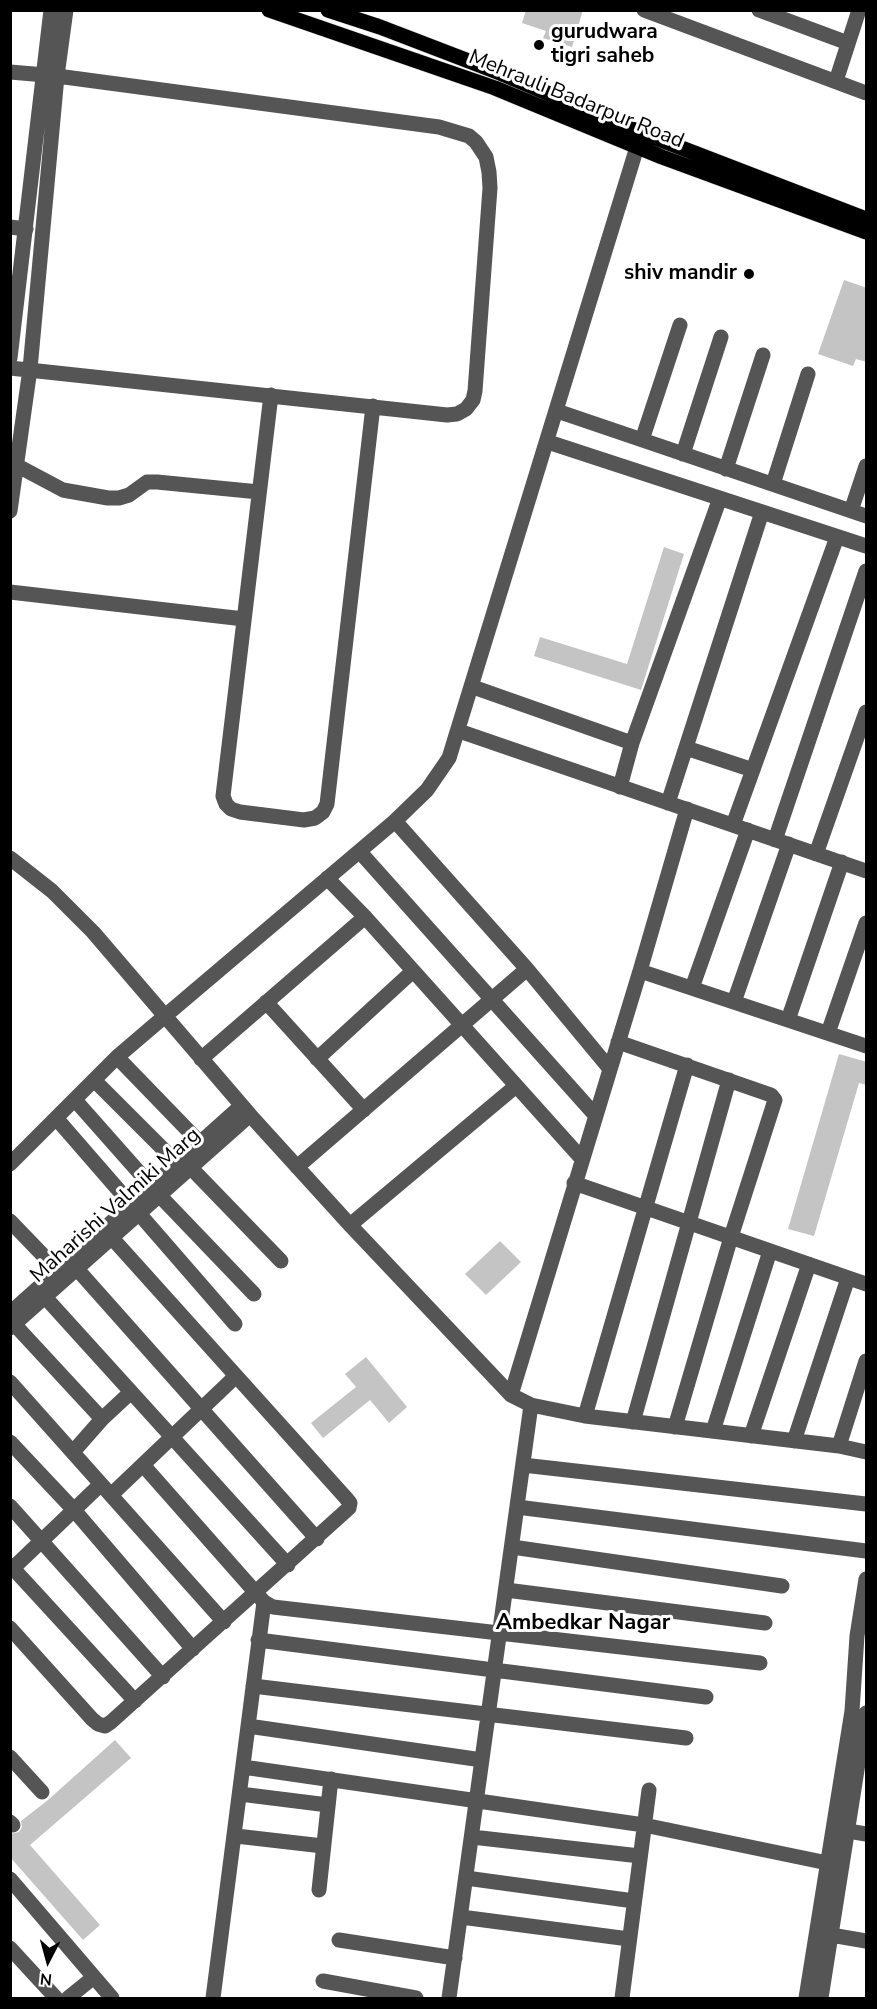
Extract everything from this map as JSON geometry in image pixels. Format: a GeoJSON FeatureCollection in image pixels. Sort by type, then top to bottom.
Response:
{"type":"FeatureCollection","features":[{"type":"Feature","properties":{"kind":"main road","name":"Mehrauli Badarpur Road"},"geometry":{"type":"LineString","coordinates":[[269,10],[495,88],[637,147],[867,232]]}},
{"type":"Feature","properties":{"kind":"main road","name":"Mehrauli Badarpur Road"},"geometry":{"type":"LineString","coordinates":[[328,10],[380,27],[500,73],[627,127],[867,219]]}},
{"type":"Feature","properties":{"kind":"street"},"geometry":{"type":"LineString","coordinates":[[10,511],[13,465],[30,369],[50,76],[51,10]]}},
{"type":"Feature","properties":{"kind":"street"},"geometry":{"type":"LineString","coordinates":[[10,358],[26,229],[50,76],[66,10]]}},
{"type":"Feature","properties":{"kind":"street"},"geometry":{"type":"LineString","coordinates":[[644,10],[675,16],[867,93]]}},
{"type":"Feature","properties":{"kind":"street"},"geometry":{"type":"LineString","coordinates":[[759,10],[848,43]]}},
{"type":"Feature","properties":{"kind":"street"},"geometry":{"type":"LineString","coordinates":[[836,81],[848,43],[860,21]]}},
{"type":"Feature","properties":{"kind":"street"},"geometry":{"type":"LineString","coordinates":[[10,72],[439,128],[470,136],[476,142],[486,157],[490,188],[473,400],[466,409],[457,414],[447,415],[10,368]]}},
{"type":"Feature","properties":{"kind":"street"},"geometry":{"type":"LineString","coordinates":[[10,1164],[117,1057],[360,852],[395,821],[438,776],[449,758],[459,731],[637,147]]}},
{"type":"Feature","properties":{"kind":"street"},"geometry":{"type":"LineString","coordinates":[[10,227],[26,229]]}},
{"type":"Feature","properties":{"kind":"street"},"geometry":{"type":"LineString","coordinates":[[642,440],[680,325]]}},
{"type":"Feature","properties":{"kind":"street"},"geometry":{"type":"LineString","coordinates":[[683,454],[721,337]]}},
{"type":"Feature","properties":{"kind":"street"},"geometry":{"type":"LineString","coordinates":[[726,469],[763,355]]}},
{"type":"Feature","properties":{"kind":"street"},"geometry":{"type":"LineString","coordinates":[[773,484],[808,374]]}},
{"type":"Feature","properties":{"kind":"street"},"geometry":{"type":"LineString","coordinates":[[271,395],[223,796],[231,809],[240,812],[304,820],[315,818],[323,812],[327,804],[373,406]]}},
{"type":"Feature","properties":{"kind":"street"},"geometry":{"type":"LineString","coordinates":[[558,411],[867,516]]}},
{"type":"Feature","properties":{"kind":"street"},"geometry":{"type":"LineString","coordinates":[[548,442],[867,546]]}},
{"type":"Feature","properties":{"kind":"street"},"geometry":{"type":"LineString","coordinates":[[13,465],[63,490],[108,498],[129,495],[147,482],[259,492]]}},
{"type":"Feature","properties":{"kind":"street"},"geometry":{"type":"LineString","coordinates":[[851,511],[867,466]]}},
{"type":"Feature","properties":{"kind":"street"},"geometry":{"type":"LineString","coordinates":[[620,786],[632,743],[720,498]]}},
{"type":"Feature","properties":{"kind":"street"},"geometry":{"type":"LineString","coordinates":[[668,803],[762,512]]}},
{"type":"Feature","properties":{"kind":"street"},"geometry":{"type":"LineString","coordinates":[[692,988],[740,828],[753,770],[837,537]]}},
{"type":"Feature","properties":{"kind":"street"},"geometry":{"type":"LineString","coordinates":[[734,1002],[867,571]]}},
{"type":"Feature","properties":{"kind":"street"},"geometry":{"type":"LineString","coordinates":[[10,592],[244,619]]}},
{"type":"Feature","properties":{"kind":"street"},"geometry":{"type":"LineString","coordinates":[[472,687],[632,743]]}},
{"type":"Feature","properties":{"kind":"street"},"geometry":{"type":"LineString","coordinates":[[816,854],[867,712]]}},
{"type":"Feature","properties":{"kind":"street"},"geometry":{"type":"LineString","coordinates":[[459,731],[867,871]]}},
{"type":"Feature","properties":{"kind":"street"},"geometry":{"type":"LineString","coordinates":[[686,748],[753,770]]}},
{"type":"Feature","properties":{"kind":"street"},"geometry":{"type":"LineString","coordinates":[[511,1395],[687,809]]}},
{"type":"Feature","properties":{"kind":"street"},"geometry":{"type":"LineString","coordinates":[[395,821],[527,969],[610,1069]]}},
{"type":"Feature","properties":{"kind":"street"},"geometry":{"type":"LineString","coordinates":[[360,852],[596,1116]]}},
{"type":"Feature","properties":{"kind":"street"},"geometry":{"type":"LineString","coordinates":[[10,858],[52,891],[93,932],[246,1111],[511,1395],[531,1406],[585,1416],[839,1446],[867,1452]]}},
{"type":"Feature","properties":{"kind":"street"},"geometry":{"type":"LineString","coordinates":[[788,1020],[842,862]]}},
{"type":"Feature","properties":{"kind":"street"},"geometry":{"type":"LineString","coordinates":[[327,878],[365,917],[582,1159]]}},
{"type":"Feature","properties":{"kind":"street"},"geometry":{"type":"LineString","coordinates":[[201,1059],[365,917]]}},
{"type":"Feature","properties":{"kind":"street"},"geometry":{"type":"LineString","coordinates":[[828,1033],[867,923]]}},
{"type":"Feature","properties":{"kind":"street"},"geometry":{"type":"LineString","coordinates":[[297,1167],[527,969]]}},
{"type":"Feature","properties":{"kind":"street"},"geometry":{"type":"LineString","coordinates":[[317,1059],[413,971]]}},
{"type":"Feature","properties":{"kind":"street"},"geometry":{"type":"LineString","coordinates":[[640,971],[867,1046]]}},
{"type":"Feature","properties":{"kind":"street"},"geometry":{"type":"LineString","coordinates":[[266,1002],[364,1110]]}},
{"type":"Feature","properties":{"kind":"street"},"geometry":{"type":"LineString","coordinates":[[618,1041],[771,1095],[775,1100],[731,1237],[675,1427]]}},
{"type":"Feature","properties":{"kind":"street"},"geometry":{"type":"LineString","coordinates":[[117,1057],[204,1147]]}},
{"type":"Feature","properties":{"kind":"street"},"geometry":{"type":"LineString","coordinates":[[585,1416],[687,1065]]}},
{"type":"Feature","properties":{"kind":"street"},"geometry":{"type":"LineString","coordinates":[[94,1080],[281,1261]]}},
{"type":"Feature","properties":{"kind":"street"},"geometry":{"type":"LineString","coordinates":[[633,1422],[687,1222],[729,1080]]}},
{"type":"Feature","properties":{"kind":"street"},"geometry":{"type":"LineString","coordinates":[[350,1225],[516,1086]]}},
{"type":"Feature","properties":{"kind":"street"},"geometry":{"type":"LineString","coordinates":[[75,1100],[155,1191],[254,1294]]}},
{"type":"Feature","properties":{"kind":"street","name":"Maharishi Valmiki Marg"},"geometry":{"type":"LineString","coordinates":[[12,1322],[246,1111]]}},
{"type":"Feature","properties":{"kind":"street"},"geometry":{"type":"LineString","coordinates":[[56,1118],[235,1324]]}},
{"type":"Feature","properties":{"kind":"street"},"geometry":{"type":"LineString","coordinates":[[574,1183],[867,1284]]}},
{"type":"Feature","properties":{"kind":"street","name":"Maharishi Valmiki Marg"},"geometry":{"type":"LineString","coordinates":[[12,1322],[45,1297],[67,1273],[112,1238],[134,1210]]}},
{"type":"Feature","properties":{"kind":"street"},"geometry":{"type":"LineString","coordinates":[[10,1221],[67,1273],[201,1409],[317,1539]]}},
{"type":"Feature","properties":{"kind":"street"},"geometry":{"type":"LineString","coordinates":[[10,1628],[98,1724],[105,1726],[224,1622],[260,1598],[288,1565],[350,1508],[350,1503],[112,1238]]}},
{"type":"Feature","properties":{"kind":"street"},"geometry":{"type":"LineString","coordinates":[[713,1431],[770,1251]]}},
{"type":"Feature","properties":{"kind":"street"},"geometry":{"type":"LineString","coordinates":[[751,1436],[809,1264]]}},
{"type":"Feature","properties":{"kind":"street"},"geometry":{"type":"LineString","coordinates":[[794,1441],[848,1278]]}},
{"type":"Feature","properties":{"kind":"street"},"geometry":{"type":"LineString","coordinates":[[45,1297],[288,1565]]}},
{"type":"Feature","properties":{"kind":"street"},"geometry":{"type":"LineString","coordinates":[[12,1322],[102,1419]]}},
{"type":"Feature","properties":{"kind":"street"},"geometry":{"type":"LineString","coordinates":[[839,1446],[867,1361]]}},
{"type":"Feature","properties":{"kind":"street"},"geometry":{"type":"LineString","coordinates":[[135,1701],[12,1568],[74,1510],[142,1465],[236,1376]]}},
{"type":"Feature","properties":{"kind":"street"},"geometry":{"type":"LineString","coordinates":[[10,1382],[224,1622]]}},
{"type":"Feature","properties":{"kind":"street"},"geometry":{"type":"LineString","coordinates":[[73,1452],[102,1419],[131,1392]]}},
{"type":"Feature","properties":{"kind":"street"},"geometry":{"type":"LineString","coordinates":[[449,1998],[531,1406]]}},
{"type":"Feature","properties":{"kind":"street"},"geometry":{"type":"LineString","coordinates":[[10,1442],[74,1510],[193,1649]]}},
{"type":"Feature","properties":{"kind":"street"},"geometry":{"type":"LineString","coordinates":[[142,1465],[260,1598],[282,1608],[760,1663]]}},
{"type":"Feature","properties":{"kind":"street"},"geometry":{"type":"LineString","coordinates":[[523,1465],[867,1504]]}},
{"type":"Feature","properties":{"kind":"street"},"geometry":{"type":"LineString","coordinates":[[10,1506],[162,1677]]}},
{"type":"Feature","properties":{"kind":"street"},"geometry":{"type":"LineString","coordinates":[[517,1507],[867,1551]]}},
{"type":"Feature","properties":{"kind":"street"},"geometry":{"type":"LineString","coordinates":[[512,1546],[782,1586]]}},
{"type":"Feature","properties":{"kind":"street"},"geometry":{"type":"LineString","coordinates":[[821,1998],[831,1935],[834,1865],[848,1831],[857,1753],[852,1711],[857,1636],[867,1579]]}},
{"type":"Feature","properties":{"kind":"street"},"geometry":{"type":"LineString","coordinates":[[506,1590],[765,1623]]}},
{"type":"Feature","properties":{"kind":"street"},"geometry":{"type":"LineString","coordinates":[[213,1998],[236,1836],[258,1640],[260,1598]]}},
{"type":"Feature","properties":{"kind":"street"},"geometry":{"type":"LineString","coordinates":[[258,1640],[706,1697]]}},
{"type":"Feature","properties":{"kind":"street"},"geometry":{"type":"LineString","coordinates":[[253,1686],[686,1738]]}},
{"type":"Feature","properties":{"kind":"street"},"geometry":{"type":"LineString","coordinates":[[806,1998],[867,1713]]}},
{"type":"Feature","properties":{"kind":"street"},"geometry":{"type":"LineString","coordinates":[[248,1726],[482,1760]]}},
{"type":"Feature","properties":{"kind":"street"},"geometry":{"type":"LineString","coordinates":[[10,1757],[42,1792]]}},
{"type":"Feature","properties":{"kind":"street"},"geometry":{"type":"LineString","coordinates":[[243,1767],[644,1825],[834,1865]]}},
{"type":"Feature","properties":{"kind":"street"},"geometry":{"type":"LineString","coordinates":[[319,1890],[331,1779]]}},
{"type":"Feature","properties":{"kind":"street"},"geometry":{"type":"LineString","coordinates":[[622,1998],[649,1790]]}},
{"type":"Feature","properties":{"kind":"street"},"geometry":{"type":"LineString","coordinates":[[240,1794],[328,1805]]}},
{"type":"Feature","properties":{"kind":"street"},"geometry":{"type":"LineString","coordinates":[[848,1831],[867,1834]]}},
{"type":"Feature","properties":{"kind":"street"},"geometry":{"type":"LineString","coordinates":[[236,1836],[323,1846]]}},
{"type":"Feature","properties":{"kind":"street"},"geometry":{"type":"LineString","coordinates":[[472,1837],[640,1856]]}},
{"type":"Feature","properties":{"kind":"street"},"geometry":{"type":"LineString","coordinates":[[466,1878],[634,1901]]}},
{"type":"Feature","properties":{"kind":"street"},"geometry":{"type":"LineString","coordinates":[[10,1879],[112,1998]]}},
{"type":"Feature","properties":{"kind":"street"},"geometry":{"type":"LineString","coordinates":[[461,1917],[629,1939]]}},
{"type":"Feature","properties":{"kind":"street"},"geometry":{"type":"LineString","coordinates":[[831,1935],[867,1941]]}},
{"type":"Feature","properties":{"kind":"street"},"geometry":{"type":"LineString","coordinates":[[339,1940],[455,1958]]}},
{"type":"Feature","properties":{"kind":"street"},"geometry":{"type":"LineString","coordinates":[[10,1948],[56,1998]]}},
{"type":"Feature","properties":{"kind":"street"},"geometry":{"type":"LineString","coordinates":[[68,1998],[94,1977]]}},
{"type":"Feature","properties":{"kind":"street"},"geometry":{"type":"LineString","coordinates":[[323,1981],[416,1998]]}},
{"type":"Feature","properties":{"kind":"building"},"geometry":{"type":"Polygon","coordinates":[[[526,10],[583,10],[572,47],[543,38],[546,31],[522,23],[526,10]]]}},
{"type":"Feature","properties":{"kind":"building"},"geometry":{"type":"Polygon","coordinates":[[[844,280],[867,288],[867,362],[856,359],[853,366],[818,354],[844,280]]]}},
{"type":"Feature","properties":{"kind":"building"},"geometry":{"type":"Polygon","coordinates":[[[664,547],[684,554],[641,690],[534,656],[540,637],[627,664],[664,547]]]}},
{"type":"Feature","properties":{"kind":"building"},"geometry":{"type":"Polygon","coordinates":[[[839,1054],[867,1062],[867,1085],[859,1083],[814,1236],[788,1229],[839,1054]]]}},
{"type":"Feature","properties":{"kind":"building"},"geometry":{"type":"Polygon","coordinates":[[[500,1241],[521,1262],[486,1295],[465,1274],[500,1241]]]}},
{"type":"Feature","properties":{"kind":"building"},"geometry":{"type":"Polygon","coordinates":[[[366,1357],[407,1407],[389,1423],[370,1400],[323,1438],[311,1423],[356,1387],[345,1374],[366,1357]]]}},
{"type":"Feature","properties":{"kind":"building"},"geometry":{"type":"Polygon","coordinates":[[[115,1740],[131,1758],[30,1845],[100,1925],[83,1940],[10,1857],[10,1834],[19,1832],[22,1827],[21,1821],[115,1740]]]}},
{"type":"Feature","properties":{"kind":"place","name":"gurudwara tigri saheb"},"geometry":{"type":"Point","coordinates":[539,45]}},
{"type":"Feature","properties":{"kind":"place","name":"shiv mandir"},"geometry":{"type":"Point","coordinates":[749,274]}},
{"type":"Feature","properties":{"kind":"district","name":"Ambedkar Nagar"},"geometry":{"type":"Point","coordinates":[583,1624]}}]}
